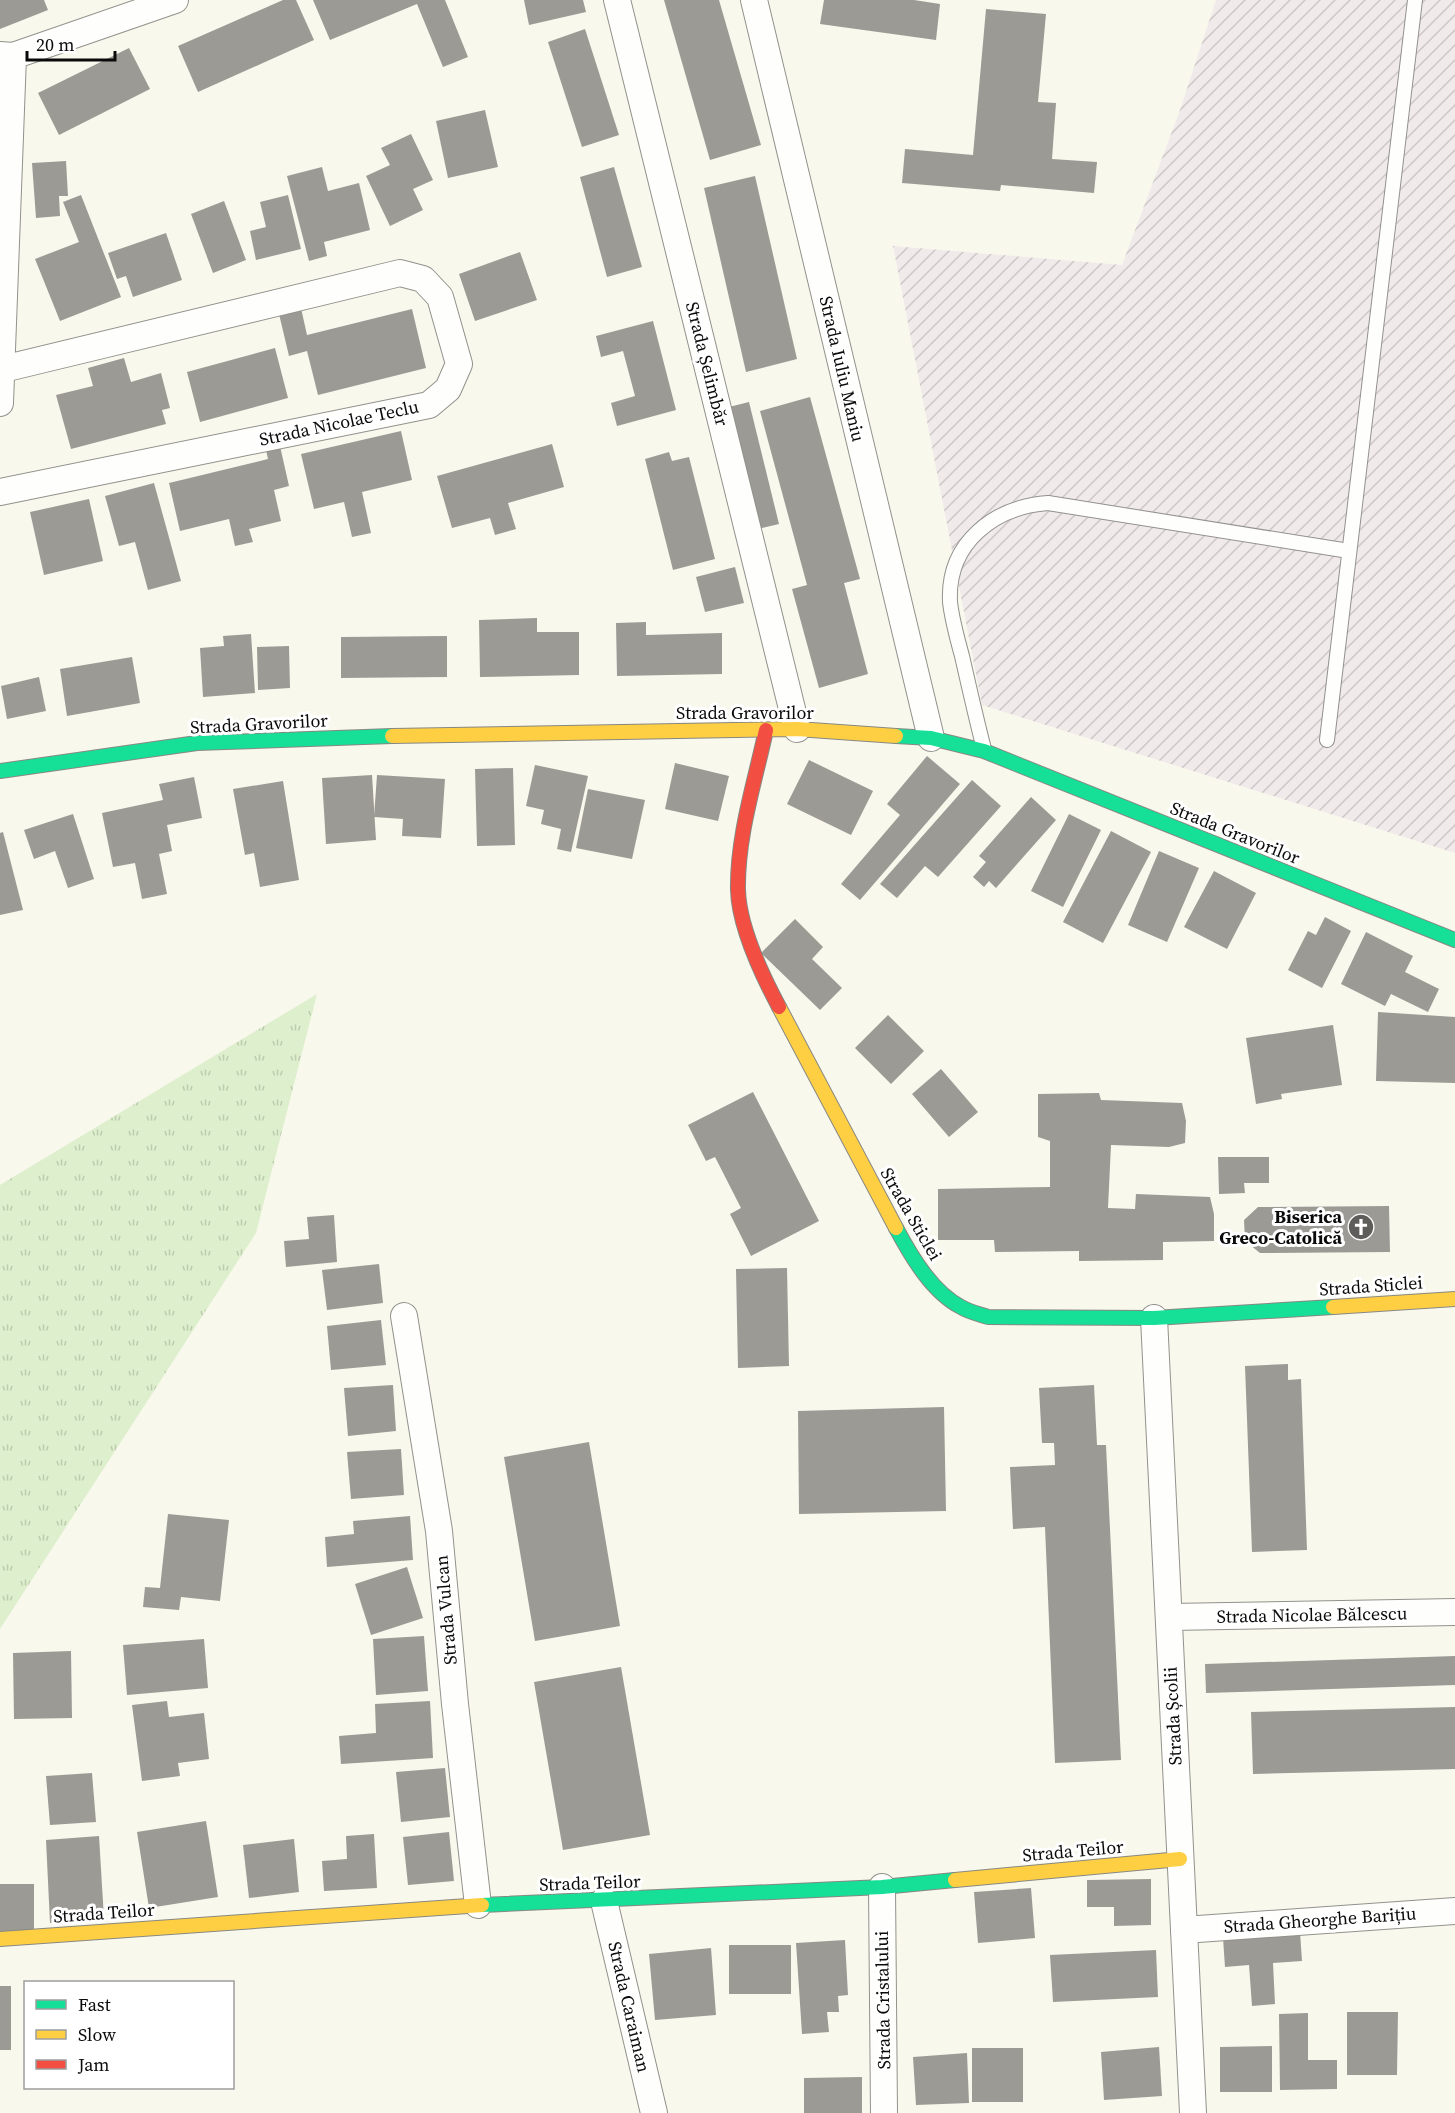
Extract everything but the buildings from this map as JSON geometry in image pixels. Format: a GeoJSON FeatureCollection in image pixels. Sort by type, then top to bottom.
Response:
{"type":"FeatureCollection","features":[{"type":"Feature","properties":{"kind":"street"},"geometry":{"type":"LineString","coordinates":[[1,389],[6,55],[175,0]]}},
{"type":"Feature","properties":{"kind":"street","name":"Strada Șelimbăr"},"geometry":{"type":"LineString","coordinates":[[617,0],[797,729]]}},
{"type":"Feature","properties":{"kind":"street","name":"Strada Iuliu Maniu"},"geometry":{"type":"LineString","coordinates":[[754,0],[931,738]]}},
{"type":"Feature","properties":{"kind":"street","name":"Strada Nicolae Teclu"},"geometry":{"type":"LineString","coordinates":[[0,492],[429,405],[448,389],[459,364],[440,297],[423,279],[400,273],[1,389]]}},
{"type":"Feature","properties":{"kind":"street","name":"Strada Gravorilor"},"geometry":{"type":"LineString","coordinates":[[0,771],[197,743],[296,738],[797,729],[931,738],[984,751],[1455,940]]}},
{"type":"Feature","properties":{"kind":"street","name":"Strada Sticlei"},"geometry":{"type":"LineString","coordinates":[[766,730],[740,852],[738,892],[747,933],[765,981],[907,1249],[943,1295],[962,1308],[988,1317],[1154,1318],[1455,1299]]}},
{"type":"Feature","properties":{"kind":"street","name":"Strada Vulcan"},"geometry":{"type":"LineString","coordinates":[[404,1317],[439,1531],[455,1704],[478,1905]]}},
{"type":"Feature","properties":{"kind":"street","name":"Strada Școlii"},"geometry":{"type":"LineString","coordinates":[[1154,1318],[1192,2113]]}},
{"type":"Feature","properties":{"kind":"street","name":"Strada Nicolae Bălcescu"},"geometry":{"type":"LineString","coordinates":[[1169,1617],[1455,1612]]}},
{"type":"Feature","properties":{"kind":"street","name":"Strada Teilor"},"geometry":{"type":"LineString","coordinates":[[0,1939],[478,1905],[882,1887],[1180,1859]]}},
{"type":"Feature","properties":{"kind":"street","name":"Strada Cristalului"},"geometry":{"type":"LineString","coordinates":[[882,1887],[884,2113]]}},
{"type":"Feature","properties":{"kind":"street","name":"Strada Caraiman"},"geometry":{"type":"LineString","coordinates":[[604,1901],[654,2113]]}},
{"type":"Feature","properties":{"kind":"street","name":"Strada Gheorghe Barițiu"},"geometry":{"type":"LineString","coordinates":[[1184,1930],[1455,1911]]}},
{"type":"Feature","properties":{"kind":"lane"},"geometry":{"type":"LineString","coordinates":[[1327,740],[1415,0]]}},
{"type":"Feature","properties":{"kind":"lane"},"geometry":{"type":"LineString","coordinates":[[984,751],[952,616],[951,585],[963,551],[974,534],[1008,510],[1027,504],[1048,503],[1349,551]]}},
{"type":"Feature","properties":{"kind":"shaded area"},"geometry":{"type":"Polygon","coordinates":[[[1216,0],[1455,0],[1455,853],[982,705],[893,246],[1122,265],[1180,110],[1216,0]]]}},
{"type":"Feature","properties":{"kind":"green space"},"geometry":{"type":"Polygon","coordinates":[[[317,994],[256,1233],[0,1629],[0,1185],[317,994]]]}},
{"type":"Feature","properties":{"kind":"traffic: fast"},"geometry":{"type":"LineString","coordinates":[[0,771],[197,743],[392,736]]}},
{"type":"Feature","properties":{"kind":"traffic: fast"},"geometry":{"type":"LineString","coordinates":[[896,736],[931,738],[984,751],[1455,940]]}},
{"type":"Feature","properties":{"kind":"traffic: fast"},"geometry":{"type":"LineString","coordinates":[[896,1228],[916,1261],[941,1292],[964,1309],[988,1317],[1154,1318],[1333,1307]]}},
{"type":"Feature","properties":{"kind":"traffic: fast"},"geometry":{"type":"LineString","coordinates":[[482,1905],[882,1887],[955,1880]]}},
{"type":"Feature","properties":{"kind":"traffic: slow"},"geometry":{"type":"LineString","coordinates":[[392,736],[797,729],[896,736]]}},
{"type":"Feature","properties":{"kind":"traffic: slow"},"geometry":{"type":"LineString","coordinates":[[779,1007],[896,1228]]}},
{"type":"Feature","properties":{"kind":"traffic: slow"},"geometry":{"type":"LineString","coordinates":[[1333,1307],[1455,1299]]}},
{"type":"Feature","properties":{"kind":"traffic: slow"},"geometry":{"type":"LineString","coordinates":[[955,1880],[1180,1859]]}},
{"type":"Feature","properties":{"kind":"traffic: slow"},"geometry":{"type":"LineString","coordinates":[[0,1939],[482,1905]]}},
{"type":"Feature","properties":{"kind":"traffic: jam"},"geometry":{"type":"LineString","coordinates":[[766,730],[740,850],[738,890],[742,919],[747,934],[779,1007]]}},
{"type":"Feature","properties":{"kind":"place","name":"Biserica Greco-Catolică"},"geometry":{"type":"Point","coordinates":[1361,1227]}}]}
